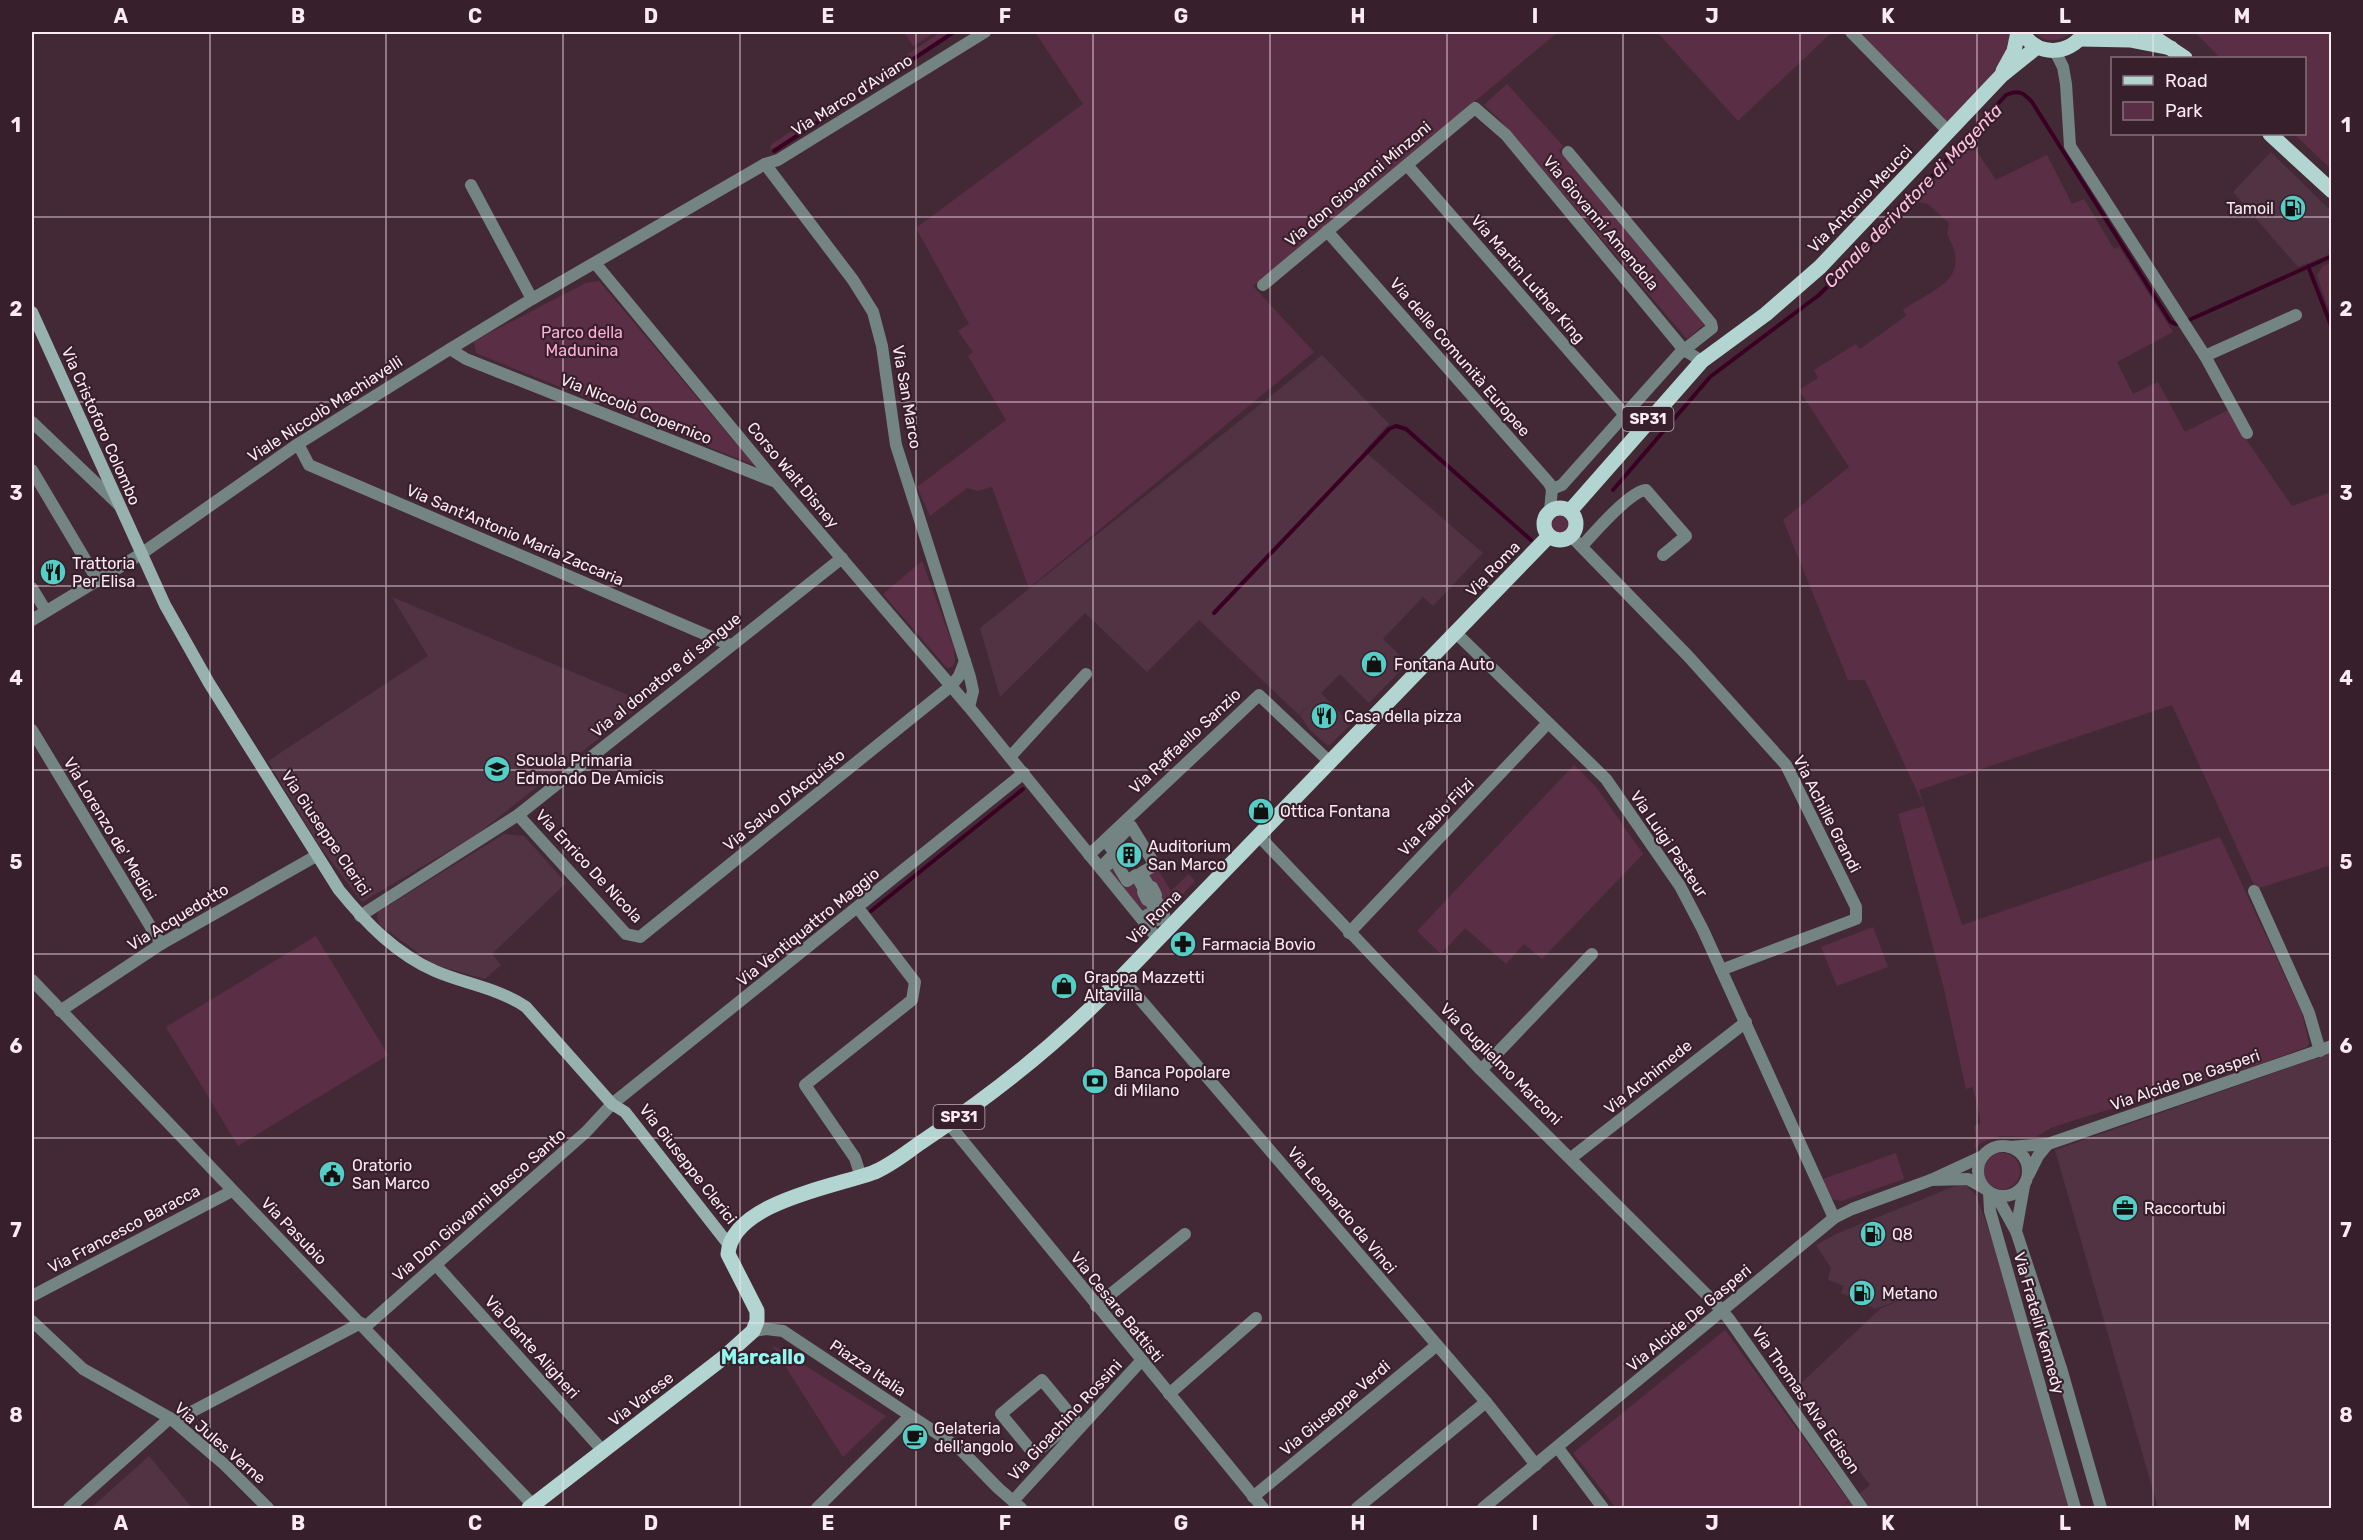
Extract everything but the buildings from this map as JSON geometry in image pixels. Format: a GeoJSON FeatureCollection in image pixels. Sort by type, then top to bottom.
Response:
{"type":"FeatureCollection","features":[{"type":"Feature","properties":{"kind":"main road","name":"Via Antonio Meucci"},"geometry":{"type":"LineString","coordinates":[[2001,76],[2014,51],[2020,32]]}},
{"type":"Feature","properties":{"kind":"main road"},"geometry":{"type":"LineString","coordinates":[[2020,32],[2037,47],[2055,51],[2068,48],[2082,35],[2130,40],[2171,48]]}},
{"type":"Feature","properties":{"kind":"main road"},"geometry":{"type":"LineString","coordinates":[[2146,32],[2184,57]]}},
{"type":"Feature","properties":{"kind":"main road","name":"Via Antonio Meucci"},"geometry":{"type":"LineString","coordinates":[[1701,361],[1766,314],[1820,267],[2001,76],[2037,47]]}},
{"type":"Feature","properties":{"kind":"main road"},"geometry":{"type":"LineString","coordinates":[[2271,135],[2331,191]]}},
{"type":"Feature","properties":{"kind":"main road","name":"SP31"},"geometry":{"type":"LineString","coordinates":[[1570,511],[1701,361]]}},
{"type":"Feature","properties":{"kind":"main road"},"geometry":{"type":"LineString","coordinates":[[1560,508],[1570,511],[1576,520],[1577,541],[1558,540],[1549,536],[1544,521],[1550,511],[1560,508]]}},
{"type":"Feature","properties":{"kind":"main road","name":"Via Roma"},"geometry":{"type":"LineString","coordinates":[[729,1245],[734,1235],[749,1218],[772,1206],[880,1169],[949,1124],[1029,1065],[1066,1034],[1549,536]]}},
{"type":"Feature","properties":{"kind":"main road","name":"Via Giuseppe Clerici"},"geometry":{"type":"LineString","coordinates":[[729,1245],[728,1254],[731,1263],[755,1306],[758,1317],[753,1331]]}},
{"type":"Feature","properties":{"kind":"main road","name":"Via Varese"},"geometry":{"type":"LineString","coordinates":[[531,1507],[715,1365],[753,1331]]}},
{"type":"Feature","properties":{"kind":"street","name":"Via Marco d'Aviano"},"geometry":{"type":"LineString","coordinates":[[765,164],[778,160],[985,32]]}},
{"type":"Feature","properties":{"kind":"street"},"geometry":{"type":"LineString","coordinates":[[1851,32],[1948,132]]}},
{"type":"Feature","properties":{"kind":"street"},"geometry":{"type":"LineString","coordinates":[[2055,51],[2063,66],[2070,146],[2205,356],[2247,434]]}},
{"type":"Feature","properties":{"kind":"street","name":"Via don Giovanni Minzoni"},"geometry":{"type":"LineString","coordinates":[[1263,285],[1475,108]]}},
{"type":"Feature","properties":{"kind":"street","name":"Via Giovanni Amendola"},"geometry":{"type":"LineString","coordinates":[[1475,108],[1506,135],[1684,350],[1701,361]]}},
{"type":"Feature","properties":{"kind":"street"},"geometry":{"type":"LineString","coordinates":[[1550,511],[1552,489],[1562,485],[1684,350],[1712,328],[1711,322],[1568,152]]}},
{"type":"Feature","properties":{"kind":"street","name":"Viale Niccolò Machiavelli"},"geometry":{"type":"LineString","coordinates":[[32,620],[141,554],[298,444],[450,349],[765,164]]}},
{"type":"Feature","properties":{"kind":"street","name":"Via San Marco"},"geometry":{"type":"LineString","coordinates":[[765,164],[853,280],[873,312],[882,346],[896,445],[965,661],[973,691],[969,707]]}},
{"type":"Feature","properties":{"kind":"street","name":"Via Martin Luther King"},"geometry":{"type":"LineString","coordinates":[[1407,165],[1625,415]]}},
{"type":"Feature","properties":{"kind":"street"},"geometry":{"type":"LineString","coordinates":[[471,185],[532,299]]}},
{"type":"Feature","properties":{"kind":"street","name":"Via delle Comunità Europee"},"geometry":{"type":"LineString","coordinates":[[1327,231],[1552,489]]}},
{"type":"Feature","properties":{"kind":"street","name":"Corso Walt Disney"},"geometry":{"type":"LineString","coordinates":[[595,263],[777,483],[969,707]]}},
{"type":"Feature","properties":{"kind":"street","name":"Via Cristoforo Colombo"},"geometry":{"type":"LineString","coordinates":[[32,312],[141,554]]}},
{"type":"Feature","properties":{"kind":"street"},"geometry":{"type":"LineString","coordinates":[[2205,356],[2296,315]]}},
{"type":"Feature","properties":{"kind":"street","name":"Via Niccolò Copernico"},"geometry":{"type":"LineString","coordinates":[[450,349],[466,359],[777,483]]}},
{"type":"Feature","properties":{"kind":"street"},"geometry":{"type":"LineString","coordinates":[[32,422],[119,505]]}},
{"type":"Feature","properties":{"kind":"street","name":"Via Sant'Antonio Maria Zaccaria"},"geometry":{"type":"LineString","coordinates":[[298,444],[309,465],[730,645]]}},
{"type":"Feature","properties":{"kind":"street"},"geometry":{"type":"LineString","coordinates":[[32,470],[98,580]]}},
{"type":"Feature","properties":{"kind":"street"},"geometry":{"type":"LineString","coordinates":[[1577,541],[1607,519],[1638,491],[1647,490],[1686,536],[1663,555]]}},
{"type":"Feature","properties":{"kind":"street","name":"Via Achille Grandi"},"geometry":{"type":"LineString","coordinates":[[1577,541],[1688,656],[1786,765],[1856,907],[1856,920],[1721,970]]}},
{"type":"Feature","properties":{"kind":"street","name":"Via Giuseppe Clerici"},"geometry":{"type":"LineString","coordinates":[[141,554],[165,605],[209,683],[316,856],[360,916],[385,939],[419,963],[511,997],[526,1007],[612,1104],[625,1112],[729,1245]]}},
{"type":"Feature","properties":{"kind":"street","name":"Via al donatore di sangue"},"geometry":{"type":"LineString","coordinates":[[360,916],[519,815],[842,558]]}},
{"type":"Feature","properties":{"kind":"street"},"geometry":{"type":"LineString","coordinates":[[32,588],[46,611]]}},
{"type":"Feature","properties":{"kind":"street","name":"Via Luigi Pasteur"},"geometry":{"type":"LineString","coordinates":[[1456,633],[1606,779],[1680,886],[1692,906],[1746,1022],[1834,1218]]}},
{"type":"Feature","properties":{"kind":"street"},"geometry":{"type":"LineString","coordinates":[[951,686],[959,676],[965,661]]}},
{"type":"Feature","properties":{"kind":"street"},"geometry":{"type":"LineString","coordinates":[[1010,757],[1086,674]]}},
{"type":"Feature","properties":{"kind":"street","name":"Via Salvo D'Acquisto"},"geometry":{"type":"LineString","coordinates":[[636,938],[644,936],[951,686]]}},
{"type":"Feature","properties":{"kind":"street","name":"Via Raffaello Sanzio"},"geometry":{"type":"LineString","coordinates":[[1089,855],[1259,695],[1331,763]]}},
{"type":"Feature","properties":{"kind":"street"},"geometry":{"type":"LineString","coordinates":[[969,707],[1158,939]]}},
{"type":"Feature","properties":{"kind":"street","name":"Via Fabio Filzi"},"geometry":{"type":"LineString","coordinates":[[1349,933],[1548,723]]}},
{"type":"Feature","properties":{"kind":"street","name":"Via Lorenzo de' Medici"},"geometry":{"type":"LineString","coordinates":[[32,730],[161,945]]}},
{"type":"Feature","properties":{"kind":"street","name":"Via Ventiquattro Maggio"},"geometry":{"type":"LineString","coordinates":[[612,1104],[1024,773]]}},
{"type":"Feature","properties":{"kind":"street","name":"Via Enrico De Nicola"},"geometry":{"type":"LineString","coordinates":[[519,815],[626,934],[636,938]]}},
{"type":"Feature","properties":{"kind":"street"},"geometry":{"type":"LineString","coordinates":[[1131,826],[1155,865],[1141,873],[1150,888],[1152,887],[1156,895],[1154,896],[1164,914],[1158,920],[1151,920],[1147,915],[1154,912],[1154,908],[1149,899],[1147,900],[1143,892],[1145,891],[1136,876],[1127,881],[1114,859],[1106,866],[1104,864],[1115,853],[1110,847],[1131,826]]}},
{"type":"Feature","properties":{"kind":"street","name":"Via Guglielmo Marconi"},"geometry":{"type":"LineString","coordinates":[[1259,837],[1481,1070],[1722,1312]]}},
{"type":"Feature","properties":{"kind":"street","name":"Via Acquedotto"},"geometry":{"type":"LineString","coordinates":[[60,1011],[161,945],[316,856]]}},
{"type":"Feature","properties":{"kind":"street"},"geometry":{"type":"LineString","coordinates":[[2254,891],[2326,1048]]}},
{"type":"Feature","properties":{"kind":"street"},"geometry":{"type":"LineString","coordinates":[[858,908],[915,982],[912,1000],[805,1085],[855,1158],[861,1177]]}},
{"type":"Feature","properties":{"kind":"street"},"geometry":{"type":"LineString","coordinates":[[1481,1070],[1592,954]]}},
{"type":"Feature","properties":{"kind":"street","name":"Via Leonardo da Vinci"},"geometry":{"type":"LineString","coordinates":[[1121,977],[1486,1402],[1536,1465]]}},
{"type":"Feature","properties":{"kind":"street","name":"Via Pasubio"},"geometry":{"type":"LineString","coordinates":[[32,980],[363,1325],[531,1507]]}},
{"type":"Feature","properties":{"kind":"street","name":"Via Archimede"},"geometry":{"type":"LineString","coordinates":[[1571,1158],[1746,1022]]}},
{"type":"Feature","properties":{"kind":"street","name":"Via Alcide De Gasperi"},"geometry":{"type":"LineString","coordinates":[[2009,1147],[2048,1144],[2326,1048]]}},
{"type":"Feature","properties":{"kind":"street","name":"Via Don Giovanni Bosco Santo"},"geometry":{"type":"LineString","coordinates":[[69,1509],[172,1420],[363,1325],[436,1265],[586,1132],[612,1104]]}},
{"type":"Feature","properties":{"kind":"street","name":"Via Cesare Battisti"},"geometry":{"type":"LineString","coordinates":[[949,1124],[1263,1509]]}},
{"type":"Feature","properties":{"kind":"street"},"geometry":{"type":"LineString","coordinates":[[2025,1182],[2026,1162],[2016,1150],[2009,1147],[1994,1148],[1983,1156],[1978,1169],[1980,1182],[1995,1196],[2011,1195],[2025,1182],[2038,1156],[2048,1144]]}},
{"type":"Feature","properties":{"kind":"street","name":"Via Alcide De Gasperi"},"geometry":{"type":"LineString","coordinates":[[1488,1507],[1834,1218],[1852,1209],[1931,1180],[1983,1156]]}},
{"type":"Feature","properties":{"kind":"street","name":"Via Alcide De Gasperi"},"geometry":{"type":"LineString","coordinates":[[1931,1180],[1968,1179],[1986,1190]]}},
{"type":"Feature","properties":{"kind":"street","name":"Via Fratelli Kennedy"},"geometry":{"type":"LineString","coordinates":[[2016,1232],[2025,1182]]}},
{"type":"Feature","properties":{"kind":"street","name":"Via Fratelli Kennedy"},"geometry":{"type":"LineString","coordinates":[[1986,1190],[2001,1204],[2016,1232],[2061,1368],[2100,1509]]}},
{"type":"Feature","properties":{"kind":"street","name":"Via Fratelli Kennedy"},"geometry":{"type":"LineString","coordinates":[[1986,1190],[1990,1211],[2076,1509]]}},
{"type":"Feature","properties":{"kind":"street","name":"Via Francesco Baracca"},"geometry":{"type":"LineString","coordinates":[[32,1296],[232,1191]]}},
{"type":"Feature","properties":{"kind":"street"},"geometry":{"type":"LineString","coordinates":[[1096,1306],[1185,1234]]}},
{"type":"Feature","properties":{"kind":"street","name":"Via Dante Aligheri"},"geometry":{"type":"LineString","coordinates":[[436,1265],[603,1451]]}},
{"type":"Feature","properties":{"kind":"street","name":"Via Thomas Alva Edison"},"geometry":{"type":"LineString","coordinates":[[1722,1312],[1862,1509]]}},
{"type":"Feature","properties":{"kind":"street"},"geometry":{"type":"LineString","coordinates":[[1168,1395],[1256,1318]]}},
{"type":"Feature","properties":{"kind":"street","name":"Via Jules Verne"},"geometry":{"type":"LineString","coordinates":[[32,1321],[83,1369],[172,1420],[232,1472],[268,1509]]}},
{"type":"Feature","properties":{"kind":"street","name":"Piazza Italia"},"geometry":{"type":"LineString","coordinates":[[753,1331],[783,1330],[910,1416],[817,1508]]}},
{"type":"Feature","properties":{"kind":"street","name":"Via Giuseppe Verdi"},"geometry":{"type":"LineString","coordinates":[[1254,1497],[1437,1345]]}},
{"type":"Feature","properties":{"kind":"street","name":"Via Gioachino Rossini"},"geometry":{"type":"LineString","coordinates":[[1017,1505],[1141,1361]]}},
{"type":"Feature","properties":{"kind":"street"},"geometry":{"type":"LineString","coordinates":[[1042,1380],[1075,1420],[1034,1454],[1001,1414],[1042,1380]]}},
{"type":"Feature","properties":{"kind":"street"},"geometry":{"type":"LineString","coordinates":[[1357,1509],[1486,1402]]}},
{"type":"Feature","properties":{"kind":"street"},"geometry":{"type":"LineString","coordinates":[[910,1416],[959,1448],[1017,1505]]}},
{"type":"Feature","properties":{"kind":"street"},"geometry":{"type":"LineString","coordinates":[[1557,1448],[1604,1509]]}},
{"type":"Feature","properties":{"kind":"shaded area"},"geometry":{"type":"Polygon","coordinates":[[[2271,152],[2331,211],[2331,254],[2298,267],[2233,192],[2271,152]]]}},
{"type":"Feature","properties":{"kind":"shaded area"},"geometry":{"type":"Polygon","coordinates":[[[1322,355],[1389,424],[1364,451],[1483,553],[1433,606],[1423,597],[1383,639],[1408,663],[1369,703],[1340,674],[1321,693],[1351,724],[1330,745],[1327,745],[1310,730],[1300,715],[1320,695],[1299,715],[1199,620],[1147,672],[1085,613],[1000,697],[980,628],[1322,355]]]}},
{"type":"Feature","properties":{"kind":"shaded area"},"geometry":{"type":"Polygon","coordinates":[[[392,597],[645,702],[476,835],[362,902],[318,844],[268,761],[428,656],[392,597]]]}},
{"type":"Feature","properties":{"kind":"shaded area"},"geometry":{"type":"Polygon","coordinates":[[[504,834],[524,836],[566,883],[492,954],[501,965],[485,979],[435,965],[380,925],[378,912],[504,834]]]}},
{"type":"Feature","properties":{"kind":"shaded area"},"geometry":{"type":"Polygon","coordinates":[[[2331,1053],[2331,1508],[2158,1508],[2055,1150],[2331,1053]]]}},
{"type":"Feature","properties":{"kind":"shaded area"},"geometry":{"type":"Polygon","coordinates":[[[1960,1184],[1967,1186],[1976,1195],[2000,1261],[2072,1508],[1841,1508],[1870,1485],[1797,1387],[1880,1309],[1900,1300],[1875,1309],[1841,1293],[1844,1286],[1828,1280],[1831,1268],[1816,1245],[1836,1234],[1960,1184]]]}},
{"type":"Feature","properties":{"kind":"shaded area"},"geometry":{"type":"Polygon","coordinates":[[[149,1456],[192,1508],[91,1508],[149,1456]]]}},
{"type":"Feature","properties":{"kind":"green space"},"geometry":{"type":"Polygon","coordinates":[[[904,32],[936,32],[913,46],[904,32]]]}},
{"type":"Feature","properties":{"kind":"green space"},"geometry":{"type":"Polygon","coordinates":[[[941,32],[952,32],[780,146],[769,149],[772,144],[941,32]]]}},
{"type":"Feature","properties":{"kind":"green space"},"geometry":{"type":"Polygon","coordinates":[[[1035,32],[1558,32],[1253,286],[1314,352],[1029,588],[992,487],[977,491],[967,488],[930,516],[917,487],[1006,420],[968,356],[973,352],[958,331],[969,324],[916,228],[1083,104],[1035,32]]]}},
{"type":"Feature","properties":{"kind":"green space"},"geometry":{"type":"Polygon","coordinates":[[[1657,32],[1832,32],[1738,121],[1657,32]]]}},
{"type":"Feature","properties":{"kind":"green space"},"geometry":{"type":"Polygon","coordinates":[[[1857,32],[2008,32],[2011,37],[2005,63],[1947,123],[1857,32]]]}},
{"type":"Feature","properties":{"kind":"green space"},"geometry":{"type":"Polygon","coordinates":[[[2033,32],[2072,32],[2058,40],[2047,40],[2033,32]]]}},
{"type":"Feature","properties":{"kind":"green space"},"geometry":{"type":"Polygon","coordinates":[[[2195,32],[2331,32],[2331,169],[2295,135],[2306,135],[2306,57],[2219,57],[2195,32]]]}},
{"type":"Feature","properties":{"kind":"green space"},"geometry":{"type":"Polygon","coordinates":[[[1507,84],[1563,146],[1559,151],[1705,324],[1687,339],[1502,122],[1484,105],[1507,84]]]}},
{"type":"Feature","properties":{"kind":"green space"},"geometry":{"type":"Polygon","coordinates":[[[1971,143],[1996,180],[2047,155],[2072,204],[2084,199],[2114,249],[2119,247],[2173,332],[2117,362],[2133,394],[2158,382],[2185,432],[2230,409],[2245,438],[2292,506],[2331,492],[2331,865],[2256,889],[2172,705],[1919,790],[1962,925],[2220,837],[2302,1013],[2309,1043],[2307,1047],[2259,1064],[2078,1119],[2051,1128],[2036,1137],[2000,1136],[1982,1142],[1974,1149],[1976,1139],[1974,1126],[1981,1123],[1973,1087],[1966,1089],[1944,989],[1898,814],[1924,806],[1865,680],[1848,680],[1783,520],[1849,467],[1799,390],[1818,378],[1814,370],[1856,344],[1860,349],[1906,316],[1903,310],[1947,281],[1956,262],[1947,234],[1949,223],[1928,204],[1913,201],[1971,143]]]}},
{"type":"Feature","properties":{"kind":"green space"},"geometry":{"type":"Polygon","coordinates":[[[2332,263],[2331,316],[2317,275],[2323,266],[2332,263]]]}},
{"type":"Feature","properties":{"kind":"green space","name":"Parco della Madunina"},"geometry":{"type":"Polygon","coordinates":[[[599,281],[754,465],[476,353],[474,341],[586,283],[599,281]]]}},
{"type":"Feature","properties":{"kind":"green space"},"geometry":{"type":"Polygon","coordinates":[[[1559,514],[1566,517],[1569,524],[1566,531],[1559,534],[1552,531],[1549,524],[1552,517],[1559,514]]]}},
{"type":"Feature","properties":{"kind":"green space"},"geometry":{"type":"Polygon","coordinates":[[[922,561],[954,648],[955,662],[952,667],[947,668],[883,594],[922,561]]]}},
{"type":"Feature","properties":{"kind":"green space"},"geometry":{"type":"Polygon","coordinates":[[[1574,765],[1597,788],[1643,854],[1542,959],[1524,944],[1506,964],[1465,928],[1441,954],[1417,931],[1574,765]]]}},
{"type":"Feature","properties":{"kind":"green space"},"geometry":{"type":"Polygon","coordinates":[[[1114,859],[1126,881],[1136,875],[1149,899],[1147,915],[1106,866],[1114,859]]]}},
{"type":"Feature","properties":{"kind":"green space"},"geometry":{"type":"Polygon","coordinates":[[[1155,865],[1171,891],[1189,874],[1195,881],[1164,914],[1141,873],[1155,865]]]}},
{"type":"Feature","properties":{"kind":"green space"},"geometry":{"type":"Polygon","coordinates":[[[1873,927],[1888,967],[1837,986],[1821,947],[1873,927]]]}},
{"type":"Feature","properties":{"kind":"green space"},"geometry":{"type":"Polygon","coordinates":[[[316,936],[388,1055],[238,1146],[166,1027],[316,936]]]}},
{"type":"Feature","properties":{"kind":"green space"},"geometry":{"type":"Polygon","coordinates":[[[1896,1153],[1904,1179],[1841,1201],[1832,1199],[1823,1179],[1896,1153]]]}},
{"type":"Feature","properties":{"kind":"green space"},"geometry":{"type":"Polygon","coordinates":[[[2002,1153],[2015,1158],[2020,1171],[2015,1184],[2002,1189],[1989,1184],[1984,1171],[1989,1158],[2002,1153]]]}},
{"type":"Feature","properties":{"kind":"green space"},"geometry":{"type":"Polygon","coordinates":[[[1725,1330],[1849,1501],[1840,1508],[1616,1508],[1573,1453],[1725,1330]]]}},
{"type":"Feature","properties":{"kind":"green space"},"geometry":{"type":"Polygon","coordinates":[[[772,1345],[886,1416],[843,1457],[772,1345]]]}},
{"type":"Feature","properties":{"kind":"waterway"},"geometry":{"type":"LineString","coordinates":[[774,151],[954,32]]}},
{"type":"Feature","properties":{"kind":"waterway","name":"Canale derivatore di Magenta"},"geometry":{"type":"LineString","coordinates":[[1613,490],[1710,377],[1819,295],[1867,247],[2010,93],[2020,93],[2032,102],[2170,321],[2175,324],[2180,324],[2332,256]]}},
{"type":"Feature","properties":{"kind":"waterway"},"geometry":{"type":"LineString","coordinates":[[2308,266],[2332,328]]}},
{"type":"Feature","properties":{"kind":"waterway","name":"Canale derivatore di Magenta"},"geometry":{"type":"LineString","coordinates":[[1214,613],[1389,429],[1396,426],[1406,429],[1531,540]]}},
{"type":"Feature","properties":{"kind":"waterway","name":"Canale derivatore di Magenta"},"geometry":{"type":"LineString","coordinates":[[871,911],[1023,789]]}},
{"type":"Feature","properties":{"kind":"place","name":"Tamoil"},"geometry":{"type":"Point","coordinates":[2293,208]}},
{"type":"Feature","properties":{"kind":"place","name":"Trattoria Per Elisa"},"geometry":{"type":"Point","coordinates":[53,572]}},
{"type":"Feature","properties":{"kind":"place","name":"Fontana Auto"},"geometry":{"type":"Point","coordinates":[1374,664]}},
{"type":"Feature","properties":{"kind":"place","name":"Casa della pizza"},"geometry":{"type":"Point","coordinates":[1324,716]}},
{"type":"Feature","properties":{"kind":"place","name":"Scuola Primaria Edmondo De Amicis"},"geometry":{"type":"Point","coordinates":[497,769]}},
{"type":"Feature","properties":{"kind":"place","name":"Ottica Fontana"},"geometry":{"type":"Point","coordinates":[1261,811]}},
{"type":"Feature","properties":{"kind":"place","name":"Auditorium San Marco"},"geometry":{"type":"Point","coordinates":[1129,855]}},
{"type":"Feature","properties":{"kind":"place","name":"Farmacia Bovio"},"geometry":{"type":"Point","coordinates":[1183,944]}},
{"type":"Feature","properties":{"kind":"place","name":"Grappa Mazzetti Altavilla"},"geometry":{"type":"Point","coordinates":[1064,986]}},
{"type":"Feature","properties":{"kind":"place","name":"Banca Popolare di Milano"},"geometry":{"type":"Point","coordinates":[1095,1081]}},
{"type":"Feature","properties":{"kind":"place","name":"Oratorio San Marco"},"geometry":{"type":"Point","coordinates":[332,1174]}},
{"type":"Feature","properties":{"kind":"place","name":"Raccortubi"},"geometry":{"type":"Point","coordinates":[2125,1208]}},
{"type":"Feature","properties":{"kind":"place","name":"Q8"},"geometry":{"type":"Point","coordinates":[1873,1234]}},
{"type":"Feature","properties":{"kind":"place","name":"Metano"},"geometry":{"type":"Point","coordinates":[1862,1293]}},
{"type":"Feature","properties":{"kind":"place","name":"Gelateria dell'angolo"},"geometry":{"type":"Point","coordinates":[915,1437]}},
{"type":"Feature","properties":{"kind":"district","name":"Marcallo"},"geometry":{"type":"Point","coordinates":[763,1357]}}]}
